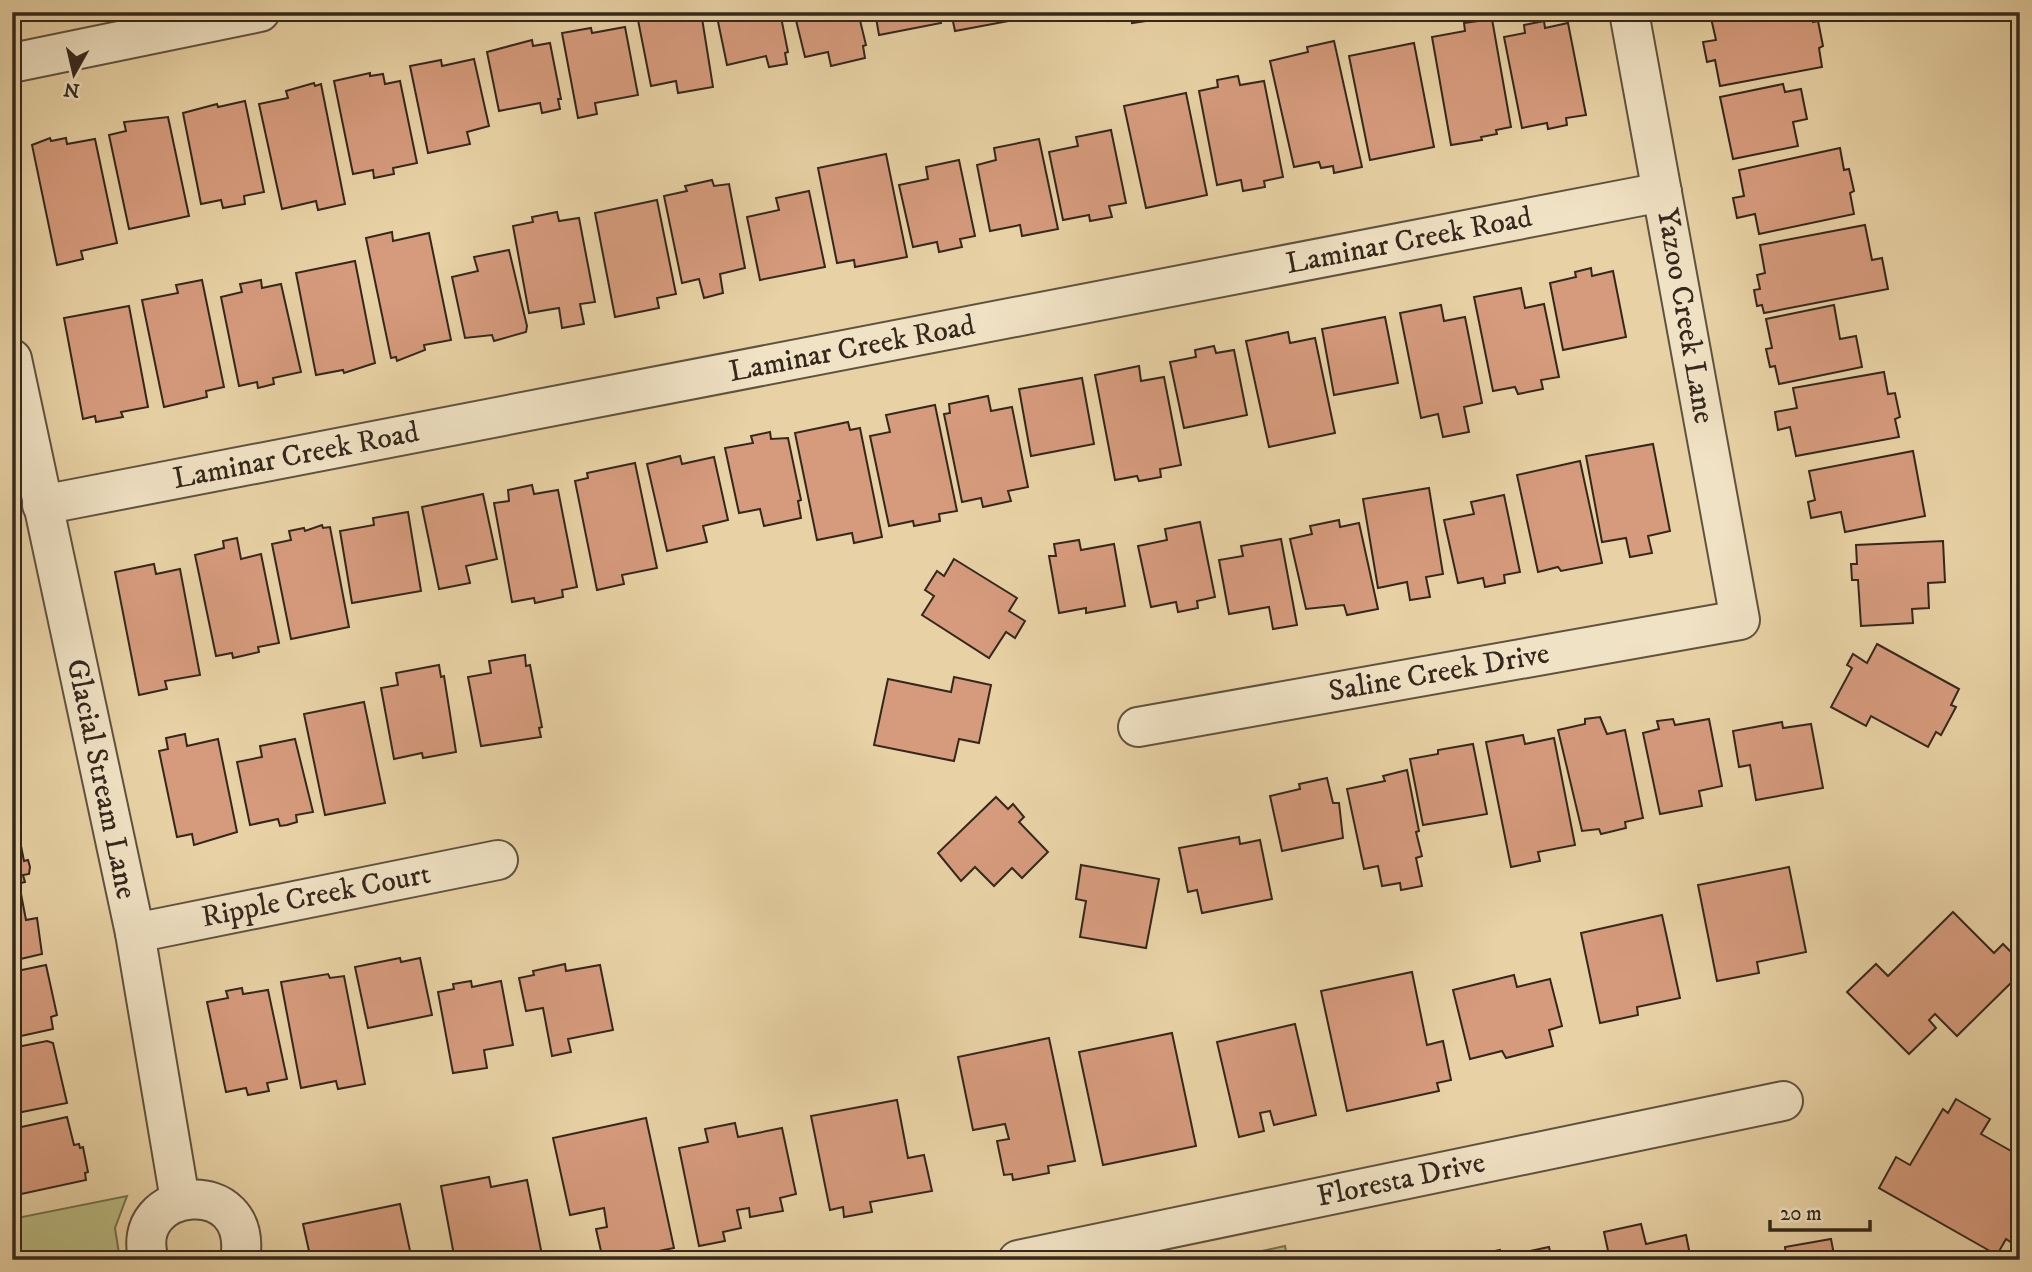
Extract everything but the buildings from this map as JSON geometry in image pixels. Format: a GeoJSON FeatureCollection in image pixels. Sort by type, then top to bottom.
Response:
{"type":"FeatureCollection","features":[{"type":"Feature","properties":{"kind":"street"},"geometry":{"type":"LineString","coordinates":[[12,63],[260,12]]}},
{"type":"Feature","properties":{"kind":"street","name":"Yazoo Creek Lane"},"geometry":{"type":"LineString","coordinates":[[1629,12],[1740,620]]}},
{"type":"Feature","properties":{"kind":"street","name":"Laminar Creek Road"},"geometry":{"type":"LineString","coordinates":[[43,505],[1662,192]]}},
{"type":"Feature","properties":{"kind":"street","name":"Glacial Stream Lane"},"geometry":{"type":"LineString","coordinates":[[12,359],[135,933],[180,1200]]}},
{"type":"Feature","properties":{"kind":"street","name":"Saline Creek Drive"},"geometry":{"type":"LineString","coordinates":[[1138,727],[1740,620]]}},
{"type":"Feature","properties":{"kind":"street","name":"Ripple Creek Court"},"geometry":{"type":"LineString","coordinates":[[135,933],[498,860]]}},
{"type":"Feature","properties":{"kind":"street","name":"Floresta Drive"},"geometry":{"type":"LineString","coordinates":[[1018,1260],[1783,1101]]}},
{"type":"Feature","properties":{"kind":"street"},"geometry":{"type":"LineString","coordinates":[[149,1260],[148,1235],[154,1220],[165,1208],[180,1200],[210,1200],[228,1213],[240,1232],[240,1260]]}},
{"type":"Feature","properties":{"kind":"green space"},"geometry":{"type":"Polygon","coordinates":[[[127,1196],[115,1228],[120,1260],[12,1260],[12,1219],[127,1196]]]}},
{"type":"Feature","properties":{"kind":"green space"},"geometry":{"type":"Polygon","coordinates":[[[1285,1246],[1288,1260],[1220,1260],[1285,1246]]]}}]}
